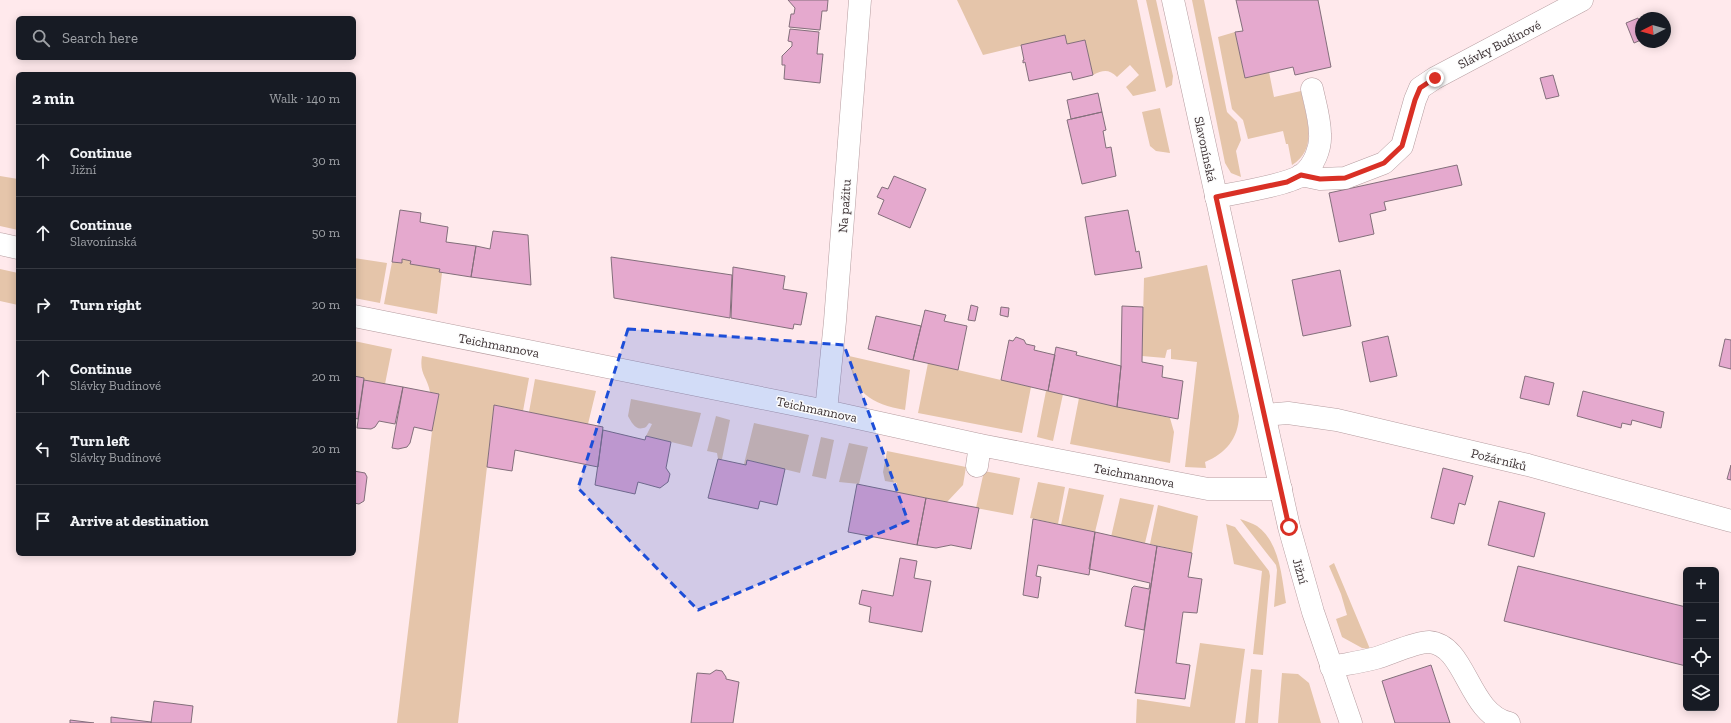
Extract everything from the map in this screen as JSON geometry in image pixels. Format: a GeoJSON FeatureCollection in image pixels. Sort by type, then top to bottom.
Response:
{"type":"FeatureCollection","features":[{"type":"Feature","properties":{"kind":"street","name":"Na pažitu"},"geometry":{"type":"LineString","coordinates":[[826,411],[836,321],[860,0]]}},
{"type":"Feature","properties":{"kind":"street","name":"Slavonínská"},"geometry":{"type":"LineString","coordinates":[[1173,0],[1265,415]]}},
{"type":"Feature","properties":{"kind":"street","name":"Slávky Budínové"},"geometry":{"type":"LineString","coordinates":[[1301,175],[1320,179],[1345,178],[1384,163],[1402,146],[1415,100],[1420,88],[1435,78],[1582,0]]}},
{"type":"Feature","properties":{"kind":"street"},"geometry":{"type":"LineString","coordinates":[[1216,197],[1287,182],[1301,175],[1310,167],[1315,158],[1320,135],[1312,89]]}},
{"type":"Feature","properties":{"kind":"street"},"geometry":{"type":"LineString","coordinates":[[0,244],[16,248]]}},
{"type":"Feature","properties":{"kind":"street","name":"Teichmannova"},"geometry":{"type":"LineString","coordinates":[[356,316],[826,411],[980,445],[1208,489],[1281,489]]}},
{"type":"Feature","properties":{"kind":"street","name":"Požárníků"},"geometry":{"type":"LineString","coordinates":[[1265,415],[1288,413],[1337,420],[1528,465],[1731,521]]}},
{"type":"Feature","properties":{"kind":"street","name":"Jižní"},"geometry":{"type":"LineString","coordinates":[[1265,415],[1297,559],[1331,667],[1351,723]]}},
{"type":"Feature","properties":{"kind":"street"},"geometry":{"type":"LineString","coordinates":[[977,466],[980,445]]}},
{"type":"Feature","properties":{"kind":"street"},"geometry":{"type":"LineString","coordinates":[[1331,667],[1376,658],[1429,642],[1441,646],[1452,654],[1474,693],[1485,709],[1500,721],[1509,723]]}},
{"type":"Feature","properties":{"kind":"highlighted area"},"geometry":{"type":"Polygon","coordinates":[[[628,329],[844,345],[908,521],[698,610],[578,488],[628,329]]]}},
{"type":"Feature","properties":{"kind":"shaded area"},"geometry":{"type":"Polygon","coordinates":[[[957,0],[1137,0],[1156,91],[1133,96],[1126,87],[1139,75],[1130,65],[1117,77],[1106,71],[1093,75],[1085,40],[1067,44],[1065,35],[983,55],[957,0]]]}},
{"type":"Feature","properties":{"kind":"shaded area"},"geometry":{"type":"Polygon","coordinates":[[[1146,0],[1156,0],[1173,76],[1172,85],[1166,88],[1146,0]]]}},
{"type":"Feature","properties":{"kind":"shaded area"},"geometry":{"type":"Polygon","coordinates":[[[1192,0],[1204,0],[1227,112],[1237,122],[1241,140],[1236,151],[1241,177],[1231,173],[1225,163],[1192,0]]]}},
{"type":"Feature","properties":{"kind":"shaded area"},"geometry":{"type":"Polygon","coordinates":[[[1235,32],[1245,77],[1269,72],[1274,97],[1301,91],[1307,122],[1308,141],[1306,150],[1292,165],[1288,144],[1286,144],[1283,131],[1248,139],[1243,120],[1232,109],[1218,37],[1235,32]]]}},
{"type":"Feature","properties":{"kind":"shaded area"},"geometry":{"type":"Polygon","coordinates":[[[1160,108],[1170,153],[1156,151],[1150,146],[1142,112],[1160,108]]]}},
{"type":"Feature","properties":{"kind":"shaded area"},"geometry":{"type":"Polygon","coordinates":[[[0,176],[16,179],[16,230],[0,226],[0,176]]]}},
{"type":"Feature","properties":{"kind":"shaded area"},"geometry":{"type":"Polygon","coordinates":[[[356,258],[387,263],[380,303],[356,298],[356,258]]]}},
{"type":"Feature","properties":{"kind":"shaded area"},"geometry":{"type":"Polygon","coordinates":[[[402,259],[411,261],[411,264],[440,269],[439,272],[442,273],[437,314],[384,304],[392,262],[402,263],[402,259]]]}},
{"type":"Feature","properties":{"kind":"shaded area"},"geometry":{"type":"Polygon","coordinates":[[[1207,265],[1239,416],[1236,432],[1230,444],[1225,450],[1205,462],[1206,468],[1185,467],[1197,362],[1171,359],[1171,349],[1167,350],[1165,358],[1142,356],[1144,278],[1207,265]]]}},
{"type":"Feature","properties":{"kind":"shaded area"},"geometry":{"type":"Polygon","coordinates":[[[0,269],[16,273],[16,305],[0,301],[0,269]]]}},
{"type":"Feature","properties":{"kind":"shaded area"},"geometry":{"type":"Polygon","coordinates":[[[356,341],[392,349],[385,384],[364,380],[364,378],[356,376],[356,341]]]}},
{"type":"Feature","properties":{"kind":"shaded area"},"geometry":{"type":"Polygon","coordinates":[[[422,356],[529,378],[523,411],[494,405],[458,723],[397,723],[432,431],[439,394],[430,392],[422,371],[422,356]]]}},
{"type":"Feature","properties":{"kind":"shaded area"},"geometry":{"type":"Polygon","coordinates":[[[849,356],[910,370],[905,410],[882,404],[866,395],[855,379],[851,369],[849,356]]]}},
{"type":"Feature","properties":{"kind":"shaded area"},"geometry":{"type":"Polygon","coordinates":[[[928,363],[1031,387],[1022,433],[918,413],[928,363]]]}},
{"type":"Feature","properties":{"kind":"shaded area"},"geometry":{"type":"Polygon","coordinates":[[[535,379],[596,391],[588,424],[529,412],[535,379]]]}},
{"type":"Feature","properties":{"kind":"shaded area"},"geometry":{"type":"Polygon","coordinates":[[[1046,391],[1063,394],[1053,441],[1037,437],[1046,391]]]}},
{"type":"Feature","properties":{"kind":"shaded area"},"geometry":{"type":"Polygon","coordinates":[[[1079,398],[1170,418],[1174,432],[1170,463],[1070,444],[1079,398]]]}},
{"type":"Feature","properties":{"kind":"shaded area"},"geometry":{"type":"Polygon","coordinates":[[[631,399],[701,413],[692,447],[646,436],[652,424],[649,423],[646,427],[637,428],[633,424],[628,416],[631,399]]]}},
{"type":"Feature","properties":{"kind":"shaded area"},"geometry":{"type":"Polygon","coordinates":[[[716,416],[730,420],[722,459],[718,459],[717,453],[707,451],[716,416]]]}},
{"type":"Feature","properties":{"kind":"shaded area"},"geometry":{"type":"Polygon","coordinates":[[[754,423],[809,435],[800,473],[747,460],[746,465],[744,464],[754,423]]]}},
{"type":"Feature","properties":{"kind":"shaded area"},"geometry":{"type":"Polygon","coordinates":[[[821,437],[834,440],[826,479],[812,476],[821,437]]]}},
{"type":"Feature","properties":{"kind":"shaded area"},"geometry":{"type":"Polygon","coordinates":[[[849,443],[868,447],[859,484],[839,482],[849,443]]]}},
{"type":"Feature","properties":{"kind":"shaded area"},"geometry":{"type":"Polygon","coordinates":[[[887,451],[966,467],[963,485],[947,502],[896,492],[897,483],[885,481],[883,472],[887,451]]]}},
{"type":"Feature","properties":{"kind":"shaded area"},"geometry":{"type":"Polygon","coordinates":[[[984,471],[1020,478],[1013,515],[976,508],[984,471]]]}},
{"type":"Feature","properties":{"kind":"shaded area"},"geometry":{"type":"Polygon","coordinates":[[[1038,482],[1065,487],[1058,524],[1030,518],[1038,482]]]}},
{"type":"Feature","properties":{"kind":"shaded area"},"geometry":{"type":"Polygon","coordinates":[[[1069,488],[1104,495],[1095,532],[1061,525],[1069,488]]]}},
{"type":"Feature","properties":{"kind":"shaded area"},"geometry":{"type":"Polygon","coordinates":[[[1120,498],[1154,505],[1145,543],[1111,537],[1120,498]]]}},
{"type":"Feature","properties":{"kind":"shaded area"},"geometry":{"type":"Polygon","coordinates":[[[1158,505],[1198,516],[1192,553],[1150,544],[1158,505]]]}},
{"type":"Feature","properties":{"kind":"shaded area"},"geometry":{"type":"Polygon","coordinates":[[[1240,519],[1257,526],[1271,541],[1279,562],[1286,603],[1274,607],[1277,570],[1276,565],[1240,519]]]}},
{"type":"Feature","properties":{"kind":"shaded area"},"geometry":{"type":"Polygon","coordinates":[[[1226,524],[1235,527],[1269,571],[1270,576],[1263,655],[1253,654],[1262,571],[1234,564],[1226,524]]]}},
{"type":"Feature","properties":{"kind":"shaded area"},"geometry":{"type":"Polygon","coordinates":[[[1334,563],[1370,649],[1362,648],[1342,637],[1336,619],[1347,615],[1341,594],[1329,566],[1334,563]]]}},
{"type":"Feature","properties":{"kind":"shaded area"},"geometry":{"type":"Polygon","coordinates":[[[1200,643],[1245,649],[1235,723],[1136,723],[1137,699],[1190,707],[1200,643]]]}},
{"type":"Feature","properties":{"kind":"shaded area"},"geometry":{"type":"Polygon","coordinates":[[[1251,669],[1262,670],[1258,723],[1245,723],[1251,669]]]}},
{"type":"Feature","properties":{"kind":"shaded area"},"geometry":{"type":"Polygon","coordinates":[[[1282,673],[1298,674],[1309,683],[1321,723],[1278,723],[1282,673]]]}},
{"type":"Feature","properties":{"kind":"building"},"geometry":{"type":"Polygon","coordinates":[[[788,0],[828,0],[827,11],[822,11],[820,30],[789,27],[791,14],[794,14],[795,8],[788,0]]]}},
{"type":"Feature","properties":{"kind":"building"},"geometry":{"type":"Polygon","coordinates":[[[1236,0],[1318,0],[1331,67],[1295,75],[1293,67],[1245,78],[1235,32],[1243,31],[1236,0]]]}},
{"type":"Feature","properties":{"kind":"building"},"geometry":{"type":"Polygon","coordinates":[[[1635,19],[1635,43],[1634,43],[1626,23],[1635,19]]]}},
{"type":"Feature","properties":{"kind":"building"},"geometry":{"type":"Polygon","coordinates":[[[790,29],[819,32],[817,54],[823,54],[820,83],[784,79],[785,65],[782,65],[782,56],[792,46],[792,42],[788,41],[790,29]]]}},
{"type":"Feature","properties":{"kind":"building"},"geometry":{"type":"Polygon","coordinates":[[[1065,35],[1067,44],[1085,40],[1093,75],[1073,80],[1071,72],[1029,81],[1025,62],[1023,63],[1024,60],[1021,45],[1065,35]]]}},
{"type":"Feature","properties":{"kind":"building"},"geometry":{"type":"Polygon","coordinates":[[[1553,75],[1559,96],[1546,99],[1540,78],[1553,75]]]}},
{"type":"Feature","properties":{"kind":"building"},"geometry":{"type":"Polygon","coordinates":[[[1098,93],[1102,112],[1071,119],[1067,100],[1098,93]]]}},
{"type":"Feature","properties":{"kind":"building"},"geometry":{"type":"Polygon","coordinates":[[[1102,112],[1106,130],[1103,131],[1106,148],[1111,147],[1116,176],[1082,184],[1067,120],[1102,112]]]}},
{"type":"Feature","properties":{"kind":"building"},"geometry":{"type":"Polygon","coordinates":[[[1457,165],[1462,185],[1384,202],[1386,210],[1370,214],[1374,234],[1339,242],[1329,193],[1457,165]]]}},
{"type":"Feature","properties":{"kind":"building"},"geometry":{"type":"Polygon","coordinates":[[[894,176],[926,189],[910,228],[878,214],[884,200],[877,197],[882,187],[888,189],[894,176]]]}},
{"type":"Feature","properties":{"kind":"building"},"geometry":{"type":"Polygon","coordinates":[[[400,210],[421,213],[420,222],[448,227],[446,242],[476,246],[471,277],[439,272],[440,269],[410,264],[411,261],[402,259],[402,263],[392,262],[400,210]]]}},
{"type":"Feature","properties":{"kind":"building"},"geometry":{"type":"Polygon","coordinates":[[[1128,210],[1136,252],[1139,251],[1142,268],[1095,275],[1085,217],[1128,210]]]}},
{"type":"Feature","properties":{"kind":"building"},"geometry":{"type":"Polygon","coordinates":[[[493,231],[528,235],[531,285],[471,277],[476,246],[490,249],[493,231]]]}},
{"type":"Feature","properties":{"kind":"building"},"geometry":{"type":"Polygon","coordinates":[[[611,257],[732,275],[730,318],[614,298],[611,257]]]}},
{"type":"Feature","properties":{"kind":"building"},"geometry":{"type":"Polygon","coordinates":[[[733,267],[785,276],[783,289],[807,293],[801,325],[794,324],[793,329],[731,318],[733,267]]]}},
{"type":"Feature","properties":{"kind":"building"},"geometry":{"type":"Polygon","coordinates":[[[1340,270],[1351,326],[1303,336],[1292,280],[1340,270]]]}},
{"type":"Feature","properties":{"kind":"building"},"geometry":{"type":"Polygon","coordinates":[[[971,305],[978,307],[975,321],[968,320],[971,305]]]}},
{"type":"Feature","properties":{"kind":"building"},"geometry":{"type":"Polygon","coordinates":[[[1122,306],[1143,307],[1142,362],[1163,366],[1162,377],[1183,381],[1178,419],[1117,407],[1121,366],[1122,306]]]}},
{"type":"Feature","properties":{"kind":"building"},"geometry":{"type":"Polygon","coordinates":[[[1001,307],[1009,308],[1008,317],[1000,315],[1001,307]]]}},
{"type":"Feature","properties":{"kind":"building"},"geometry":{"type":"Polygon","coordinates":[[[925,310],[946,315],[944,321],[967,326],[958,370],[913,360],[925,310]]]}},
{"type":"Feature","properties":{"kind":"building"},"geometry":{"type":"Polygon","coordinates":[[[876,316],[921,326],[913,360],[868,349],[876,316]]]}},
{"type":"Feature","properties":{"kind":"building"},"geometry":{"type":"Polygon","coordinates":[[[1388,336],[1397,376],[1370,382],[1362,342],[1388,336]]]}},
{"type":"Feature","properties":{"kind":"building"},"geometry":{"type":"Polygon","coordinates":[[[1016,337],[1024,340],[1026,344],[1035,346],[1034,350],[1055,355],[1048,391],[1001,380],[1009,340],[1013,341],[1016,337]]]}},
{"type":"Feature","properties":{"kind":"building"},"geometry":{"type":"Polygon","coordinates":[[[1725,339],[1731,340],[1731,369],[1719,366],[1725,339]]]}},
{"type":"Feature","properties":{"kind":"building"},"geometry":{"type":"Polygon","coordinates":[[[1056,347],[1077,352],[1076,355],[1121,366],[1117,407],[1048,391],[1056,347]]]}},
{"type":"Feature","properties":{"kind":"building"},"geometry":{"type":"Polygon","coordinates":[[[356,376],[364,378],[358,419],[356,418],[356,376]]]}},
{"type":"Feature","properties":{"kind":"building"},"geometry":{"type":"Polygon","coordinates":[[[1525,376],[1554,383],[1549,405],[1520,398],[1525,376]]]}},
{"type":"Feature","properties":{"kind":"building"},"geometry":{"type":"Polygon","coordinates":[[[364,380],[403,387],[395,424],[379,421],[375,427],[371,429],[357,428],[364,380]]]}},
{"type":"Feature","properties":{"kind":"building"},"geometry":{"type":"Polygon","coordinates":[[[403,387],[439,394],[432,431],[414,427],[410,443],[407,447],[398,449],[392,448],[403,387]]]}},
{"type":"Feature","properties":{"kind":"building"},"geometry":{"type":"Polygon","coordinates":[[[1583,391],[1664,412],[1661,428],[1632,420],[1631,425],[1622,423],[1621,428],[1577,416],[1583,391]]]}},
{"type":"Feature","properties":{"kind":"building"},"geometry":{"type":"Polygon","coordinates":[[[494,405],[603,427],[598,467],[515,450],[512,471],[487,467],[494,405]]]}},
{"type":"Feature","properties":{"kind":"building"},"geometry":{"type":"Polygon","coordinates":[[[603,430],[645,440],[646,436],[671,442],[666,468],[670,474],[668,482],[660,488],[638,482],[635,494],[595,485],[603,430]]]}},
{"type":"Feature","properties":{"kind":"building"},"geometry":{"type":"Polygon","coordinates":[[[718,459],[746,465],[747,460],[785,469],[777,505],[760,501],[758,509],[708,498],[718,459]]]}},
{"type":"Feature","properties":{"kind":"building"},"geometry":{"type":"Polygon","coordinates":[[[1731,465],[1731,480],[1727,479],[1731,465]]]}},
{"type":"Feature","properties":{"kind":"building"},"geometry":{"type":"Polygon","coordinates":[[[1443,468],[1473,476],[1465,505],[1459,503],[1454,524],[1431,518],[1443,468]]]}},
{"type":"Feature","properties":{"kind":"building"},"geometry":{"type":"Polygon","coordinates":[[[356,471],[365,473],[367,477],[364,501],[359,504],[356,503],[356,471]]]}},
{"type":"Feature","properties":{"kind":"building"},"geometry":{"type":"Polygon","coordinates":[[[857,484],[926,498],[917,545],[848,532],[857,484]]]}},
{"type":"Feature","properties":{"kind":"building"},"geometry":{"type":"Polygon","coordinates":[[[926,498],[979,508],[971,549],[951,545],[936,548],[917,545],[926,498]]]}},
{"type":"Feature","properties":{"kind":"building"},"geometry":{"type":"Polygon","coordinates":[[[1499,501],[1545,513],[1534,557],[1488,545],[1499,501]]]}},
{"type":"Feature","properties":{"kind":"building"},"geometry":{"type":"Polygon","coordinates":[[[1033,519],[1095,532],[1089,575],[1038,565],[1036,576],[1041,577],[1038,598],[1023,595],[1033,519]]]}},
{"type":"Feature","properties":{"kind":"building"},"geometry":{"type":"Polygon","coordinates":[[[1095,532],[1157,546],[1144,630],[1125,626],[1132,588],[1134,586],[1149,589],[1150,583],[1089,569],[1095,532]]]}},
{"type":"Feature","properties":{"kind":"building"},"geometry":{"type":"Polygon","coordinates":[[[1157,546],[1192,553],[1188,577],[1202,579],[1197,613],[1183,612],[1176,663],[1190,665],[1185,699],[1135,693],[1157,546]]]}},
{"type":"Feature","properties":{"kind":"building"},"geometry":{"type":"Polygon","coordinates":[[[900,558],[917,561],[914,578],[931,581],[922,632],[869,622],[871,607],[859,604],[862,590],[893,596],[900,558]]]}},
{"type":"Feature","properties":{"kind":"building"},"geometry":{"type":"Polygon","coordinates":[[[1518,566],[1683,606],[1683,665],[1504,621],[1518,566]]]}},
{"type":"Feature","properties":{"kind":"building"},"geometry":{"type":"Polygon","coordinates":[[[1431,665],[1450,723],[1395,723],[1382,681],[1431,665]]]}},
{"type":"Feature","properties":{"kind":"building"},"geometry":{"type":"Polygon","coordinates":[[[716,670],[722,671],[726,679],[739,682],[733,723],[691,723],[697,673],[710,674],[716,670]]]}},
{"type":"Feature","properties":{"kind":"building"},"geometry":{"type":"Polygon","coordinates":[[[154,701],[193,706],[191,723],[151,723],[154,701]]]}},
{"type":"Feature","properties":{"kind":"building"},"geometry":{"type":"Polygon","coordinates":[[[111,717],[151,722],[151,723],[111,723],[111,717]]]}},
{"type":"Feature","properties":{"kind":"building"},"geometry":{"type":"Polygon","coordinates":[[[70,720],[94,723],[70,723],[70,720]]]}},
{"type":"Feature","properties":{"kind":"route"},"geometry":{"type":"LineString","coordinates":[[1289,527],[1216,197],[1287,182],[1301,175],[1320,179],[1345,178],[1384,163],[1402,146],[1415,100],[1420,88],[1435,78]]}}]}
